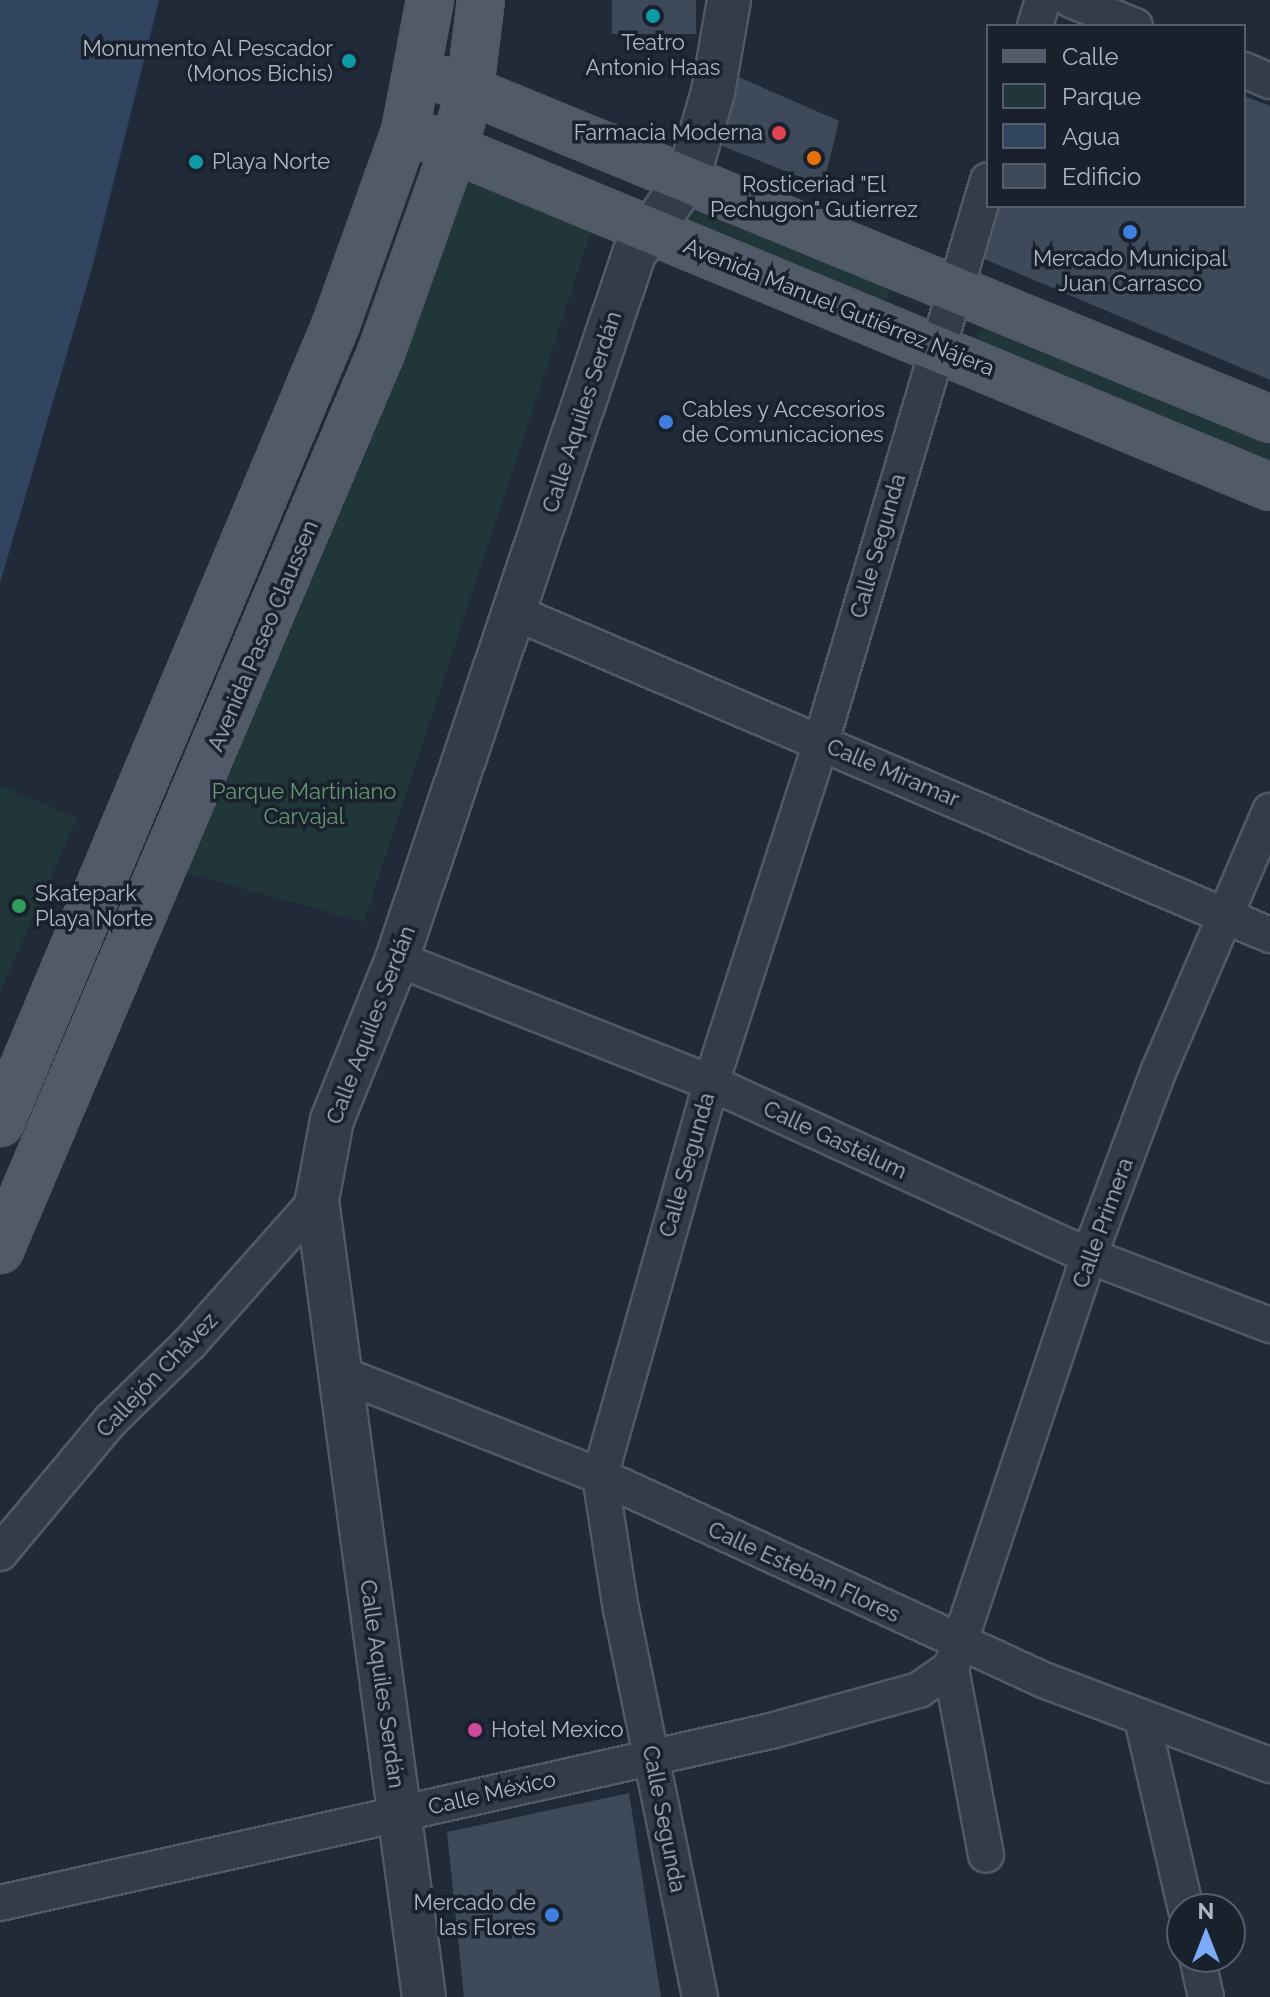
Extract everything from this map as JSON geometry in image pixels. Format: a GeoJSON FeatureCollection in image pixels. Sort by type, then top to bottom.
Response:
{"type":"FeatureCollection","features":[{"type":"Feature","properties":{"kind":"main road"},"geometry":{"type":"LineString","coordinates":[[0,1123],[336,324],[405,131],[419,71],[430,0]]}},
{"type":"Feature","properties":{"kind":"main road","name":"Avenida Paseo Claussen"},"geometry":{"type":"LineString","coordinates":[[0,1250],[381,353],[454,148],[470,89],[481,0]]}},
{"type":"Feature","properties":{"kind":"main road"},"geometry":{"type":"LineString","coordinates":[[419,71],[688,178],[954,292],[1270,419]]}},
{"type":"Feature","properties":{"kind":"main road","name":"Avenida Manuel Gutiérrez Nájera"},"geometry":{"type":"LineString","coordinates":[[405,131],[454,148],[1270,487]]}},
{"type":"Feature","properties":{"kind":"street"},"geometry":{"type":"LineString","coordinates":[[688,178],[713,92],[729,0]]}},
{"type":"Feature","properties":{"kind":"street"},"geometry":{"type":"LineString","coordinates":[[1036,24],[1043,0]]}},
{"type":"Feature","properties":{"kind":"street"},"geometry":{"type":"LineString","coordinates":[[1071,0],[1130,24]]}},
{"type":"Feature","properties":{"kind":"street"},"geometry":{"type":"LineString","coordinates":[[1246,71],[1270,81]]}},
{"type":"Feature","properties":{"kind":"street","name":"Calle Aquiles Serdán"},"geometry":{"type":"LineString","coordinates":[[424,1997],[317,1200],[332,1120],[397,959],[516,613],[634,254],[688,178]]}},
{"type":"Feature","properties":{"kind":"street","name":"Calle Segunda"},"geometry":{"type":"LineString","coordinates":[[700,1997],[600,1476],[711,1083],[821,742],[986,187]]}},
{"type":"Feature","properties":{"kind":"street","name":"Calle Miramar"},"geometry":{"type":"LineString","coordinates":[[516,613],[1270,935]]}},
{"type":"Feature","properties":{"kind":"street","name":"Calle Primera"},"geometry":{"type":"LineString","coordinates":[[955,1656],[1089,1256],[1159,1070],[1270,811]]}},
{"type":"Feature","properties":{"kind":"street","name":"Calle Gastélum"},"geometry":{"type":"LineString","coordinates":[[397,959],[711,1083],[1089,1256],[1270,1325]]}},
{"type":"Feature","properties":{"kind":"street","name":"Callejón Chávez"},"geometry":{"type":"LineString","coordinates":[[0,1553],[111,1420],[190,1343],[317,1200]]}},
{"type":"Feature","properties":{"kind":"street","name":"Calle Esteban Flores"},"geometry":{"type":"LineString","coordinates":[[341,1374],[600,1476],[955,1656],[1270,1765]]}},
{"type":"Feature","properties":{"kind":"street"},"geometry":{"type":"LineString","coordinates":[[955,1656],[986,1855]]}},
{"type":"Feature","properties":{"kind":"street","name":"Calle México"},"geometry":{"type":"LineString","coordinates":[[0,1903],[652,1757],[906,1694],[955,1656]]}},
{"type":"Feature","properties":{"kind":"street"},"geometry":{"type":"LineString","coordinates":[[1142,1719],[1182,1893]]}},
{"type":"Feature","properties":{"kind":"street"},"geometry":{"type":"LineString","coordinates":[[1201,1973],[1206,1997]]}},
{"type":"Feature","properties":{"kind":"green space","name":"Parque Martiniano Carvajal"},"geometry":{"type":"Polygon","coordinates":[[[458,172],[593,226],[364,922],[176,870],[458,172]]]}},
{"type":"Feature","properties":{"kind":"green space"},"geometry":{"type":"Polygon","coordinates":[[[688,203],[888,280],[888,300],[872,303],[678,220],[688,203]]]}},
{"type":"Feature","properties":{"kind":"green space"},"geometry":{"type":"Polygon","coordinates":[[[988,321],[1270,436],[1270,470],[984,349],[976,335],[988,321]]]}},
{"type":"Feature","properties":{"kind":"green space","name":"Skatepark Playa Norte"},"geometry":{"type":"Polygon","coordinates":[[[0,785],[77,818],[0,993],[0,785]]]}},
{"type":"Feature","properties":{"kind":"water"},"geometry":{"type":"Polygon","coordinates":[[[0,0],[159,0],[92,268],[0,583],[0,0]]]}},
{"type":"Feature","properties":{"kind":"building","name":"Teatro Antonio Haas"},"geometry":{"type":"Polygon","coordinates":[[[612,0],[696,0],[696,34],[612,34],[612,0]]]}},
{"type":"Feature","properties":{"kind":"building","name":"Farmacia Moderna"},"geometry":{"type":"Polygon","coordinates":[[[732,74],[839,121],[823,186],[720,145],[732,74]]]}},
{"type":"Feature","properties":{"kind":"building","name":"Mercado Municipal Juan Carrasco"},"geometry":{"type":"Polygon","coordinates":[[[1246,97],[1270,106],[1270,380],[982,258],[999,208],[1246,208],[1246,97]]]}},
{"type":"Feature","properties":{"kind":"building","name":"Mercado de las Flores"},"geometry":{"type":"Polygon","coordinates":[[[629,1793],[661,1997],[464,1997],[447,1832],[629,1793]]]}},
{"type":"Feature","properties":{"kind":"place","name":"Teatro Antonio Haas"},"geometry":{"type":"Point","coordinates":[653,16]}},
{"type":"Feature","properties":{"kind":"place","name":"Monumento Al Pescador (Monos Bichis)"},"geometry":{"type":"Point","coordinates":[349,61]}},
{"type":"Feature","properties":{"kind":"place","name":"Farmacia Moderna"},"geometry":{"type":"Point","coordinates":[779,133]}},
{"type":"Feature","properties":{"kind":"place","name":"Rosticeriad \"El Pechugon\" Gutierrez"},"geometry":{"type":"Point","coordinates":[814,158]}},
{"type":"Feature","properties":{"kind":"place","name":"Playa Norte"},"geometry":{"type":"Point","coordinates":[196,162]}},
{"type":"Feature","properties":{"kind":"place","name":"Mercado Municipal Juan Carrasco"},"geometry":{"type":"Point","coordinates":[1130,232]}},
{"type":"Feature","properties":{"kind":"place","name":"Cables y Accesorios de Comunicaciones"},"geometry":{"type":"Point","coordinates":[666,422]}},
{"type":"Feature","properties":{"kind":"place","name":"Skatepark Playa Norte"},"geometry":{"type":"Point","coordinates":[19,906]}},
{"type":"Feature","properties":{"kind":"place","name":"Hotel Mexico"},"geometry":{"type":"Point","coordinates":[475,1730]}},
{"type":"Feature","properties":{"kind":"place","name":"Mercado de las Flores"},"geometry":{"type":"Point","coordinates":[552,1915]}}]}
